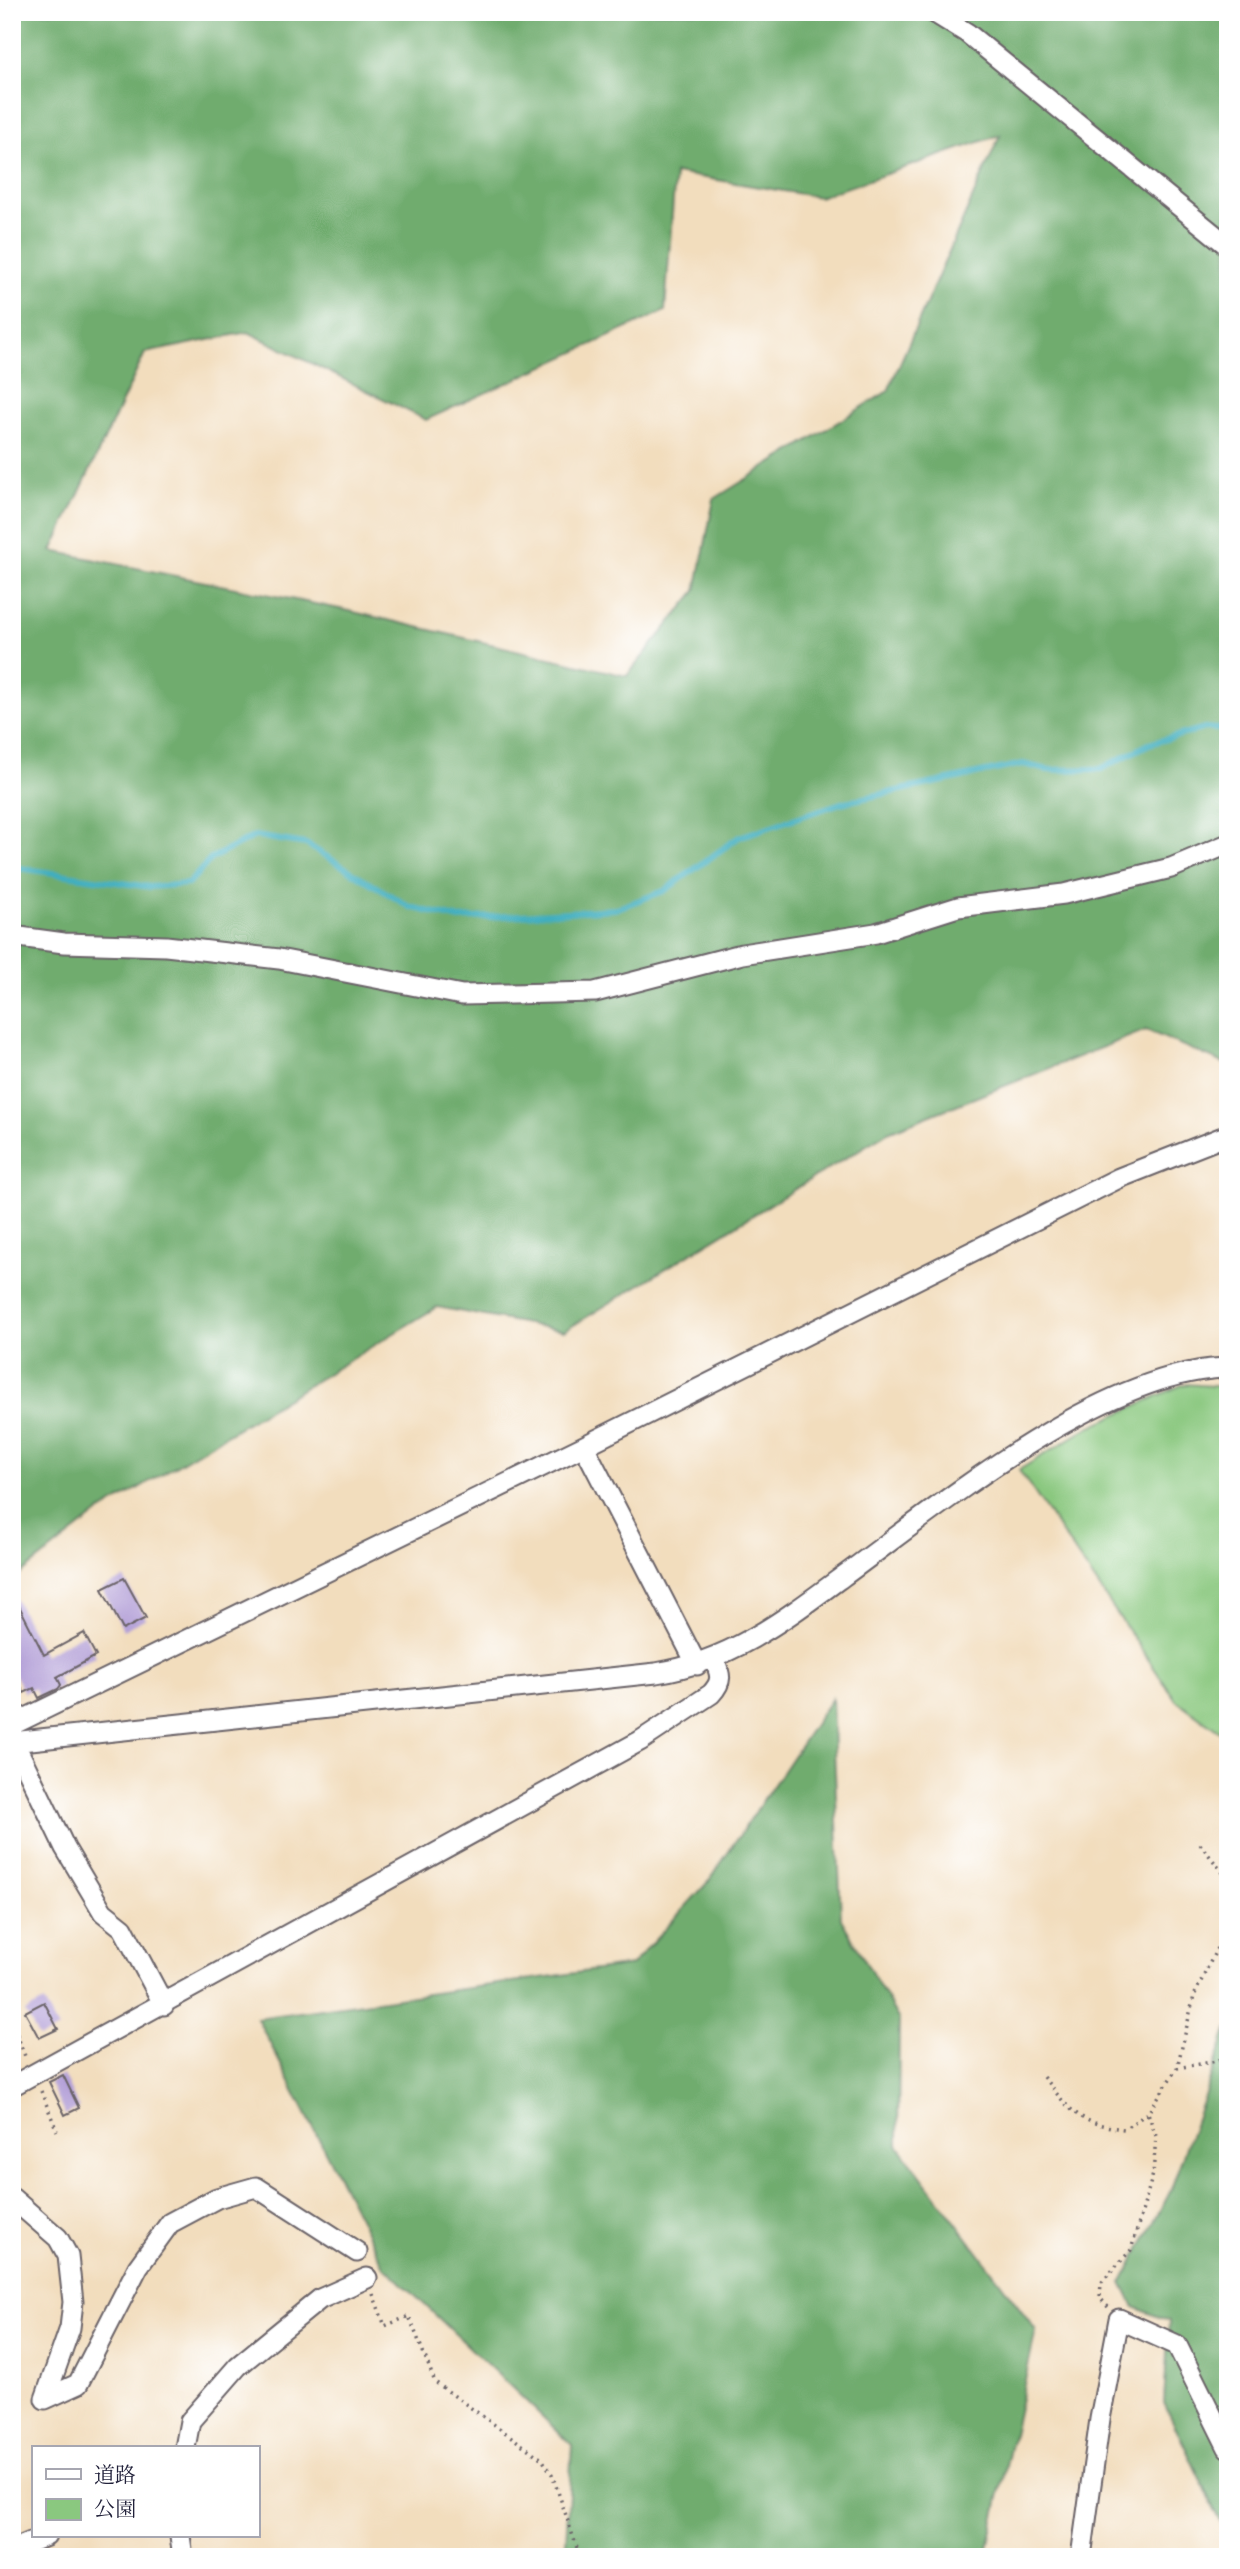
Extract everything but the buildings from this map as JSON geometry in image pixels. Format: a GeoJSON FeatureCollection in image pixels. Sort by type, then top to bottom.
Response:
{"type":"FeatureCollection","features":[{"type":"Feature","properties":{"kind":"street"},"geometry":{"type":"LineString","coordinates":[[933,12],[967,33],[1228,246]]}},
{"type":"Feature","properties":{"kind":"street"},"geometry":{"type":"LineString","coordinates":[[12,936],[64,943],[166,946],[279,959],[462,995],[595,992],[742,954],[876,933],[958,907],[1064,894],[1171,868],[1228,844]]}},
{"type":"Feature","properties":{"kind":"street"},"geometry":{"type":"LineString","coordinates":[[13,1736],[1119,1178],[1228,1135]]}},
{"type":"Feature","properties":{"kind":"street"},"geometry":{"type":"LineString","coordinates":[[13,1736],[629,1676],[706,1662],[788,1617],[965,1489],[1092,1407],[1175,1376],[1206,1368],[1228,1368]]}},
{"type":"Feature","properties":{"kind":"street"},"geometry":{"type":"LineString","coordinates":[[12,2086],[164,2005],[640,1741],[711,1694],[720,1684],[721,1675],[706,1662],[584,1446]]}},
{"type":"Feature","properties":{"kind":"street"},"geometry":{"type":"LineString","coordinates":[[13,1736],[65,1848],[103,1912],[123,1928],[164,2005]]}},
{"type":"Feature","properties":{"kind":"street"},"geometry":{"type":"LineString","coordinates":[[12,2198],[58,2238],[68,2256],[73,2302],[70,2328],[45,2399],[78,2384],[138,2267],[170,2223],[217,2198],[256,2187],[357,2252]]}},
{"type":"Feature","properties":{"kind":"street"},"geometry":{"type":"LineString","coordinates":[[185,2446],[190,2421],[238,2366],[320,2299],[368,2278]]}},
{"type":"Feature","properties":{"kind":"street"},"geometry":{"type":"LineString","coordinates":[[1082,2557],[1100,2419],[1119,2319],[1177,2345],[1228,2448]]}},
{"type":"Feature","properties":{"kind":"street"},"geometry":{"type":"LineString","coordinates":[[12,2550],[41,2538]]}},
{"type":"Feature","properties":{"kind":"street"},"geometry":{"type":"LineString","coordinates":[[180,2538],[184,2557]]}},
{"type":"Feature","properties":{"kind":"path"},"geometry":{"type":"LineString","coordinates":[[12,23],[23,12]]}},
{"type":"Feature","properties":{"kind":"path"},"geometry":{"type":"LineString","coordinates":[[1200,1844],[1228,1879]]}},
{"type":"Feature","properties":{"kind":"path"},"geometry":{"type":"LineString","coordinates":[[1043,2077],[1066,2106],[1092,2125],[1124,2129],[1148,2113],[1177,2068],[1194,1996],[1228,1925]]}},
{"type":"Feature","properties":{"kind":"path"},"geometry":{"type":"LineString","coordinates":[[1177,2068],[1217,2062],[1228,2056]]}},
{"type":"Feature","properties":{"kind":"path"},"geometry":{"type":"LineString","coordinates":[[1119,2319],[1100,2298],[1101,2283],[1131,2250],[1153,2174],[1156,2136],[1148,2113]]}},
{"type":"Feature","properties":{"kind":"path"},"geometry":{"type":"LineString","coordinates":[[368,2278],[385,2326],[410,2316],[435,2382],[542,2459],[552,2474],[580,2557]]}},
{"type":"Feature","properties":{"kind":"green space"},"geometry":{"type":"Polygon","coordinates":[[[12,12],[1228,12],[1228,1065],[1146,1030],[888,1132],[564,1331],[437,1307],[101,1511],[12,1581],[12,12]],[[1000,135],[819,197],[675,173],[665,311],[426,420],[248,332],[145,353],[52,551],[345,610],[627,676],[696,591],[714,499],[888,391],[1000,135]]]}},
{"type":"Feature","properties":{"kind":"green space"},"geometry":{"type":"Polygon","coordinates":[[[1184,1384],[1228,1387],[1228,1738],[1176,1700],[1019,1470],[1089,1427],[1184,1384]]]}},
{"type":"Feature","properties":{"kind":"green space"},"geometry":{"type":"Polygon","coordinates":[[[832,1698],[841,1919],[899,2020],[898,2145],[1036,2330],[986,2557],[565,2557],[572,2445],[384,2266],[257,2018],[632,1965],[709,1881],[832,1698]]]}},
{"type":"Feature","properties":{"kind":"green space"},"geometry":{"type":"Polygon","coordinates":[[[1228,2028],[1228,2537],[1164,2403],[1169,2321],[1134,2307],[1122,2283],[1170,2192],[1228,2028]]]}},
{"type":"Feature","properties":{"kind":"waterway"},"geometry":{"type":"LineString","coordinates":[[12,867],[150,887],[188,884],[212,858],[255,836],[306,844],[410,907],[460,919],[615,909],[664,891],[739,837],[841,803],[1023,764],[1048,770],[1101,769],[1149,744],[1205,728],[1228,730]]}}]}
